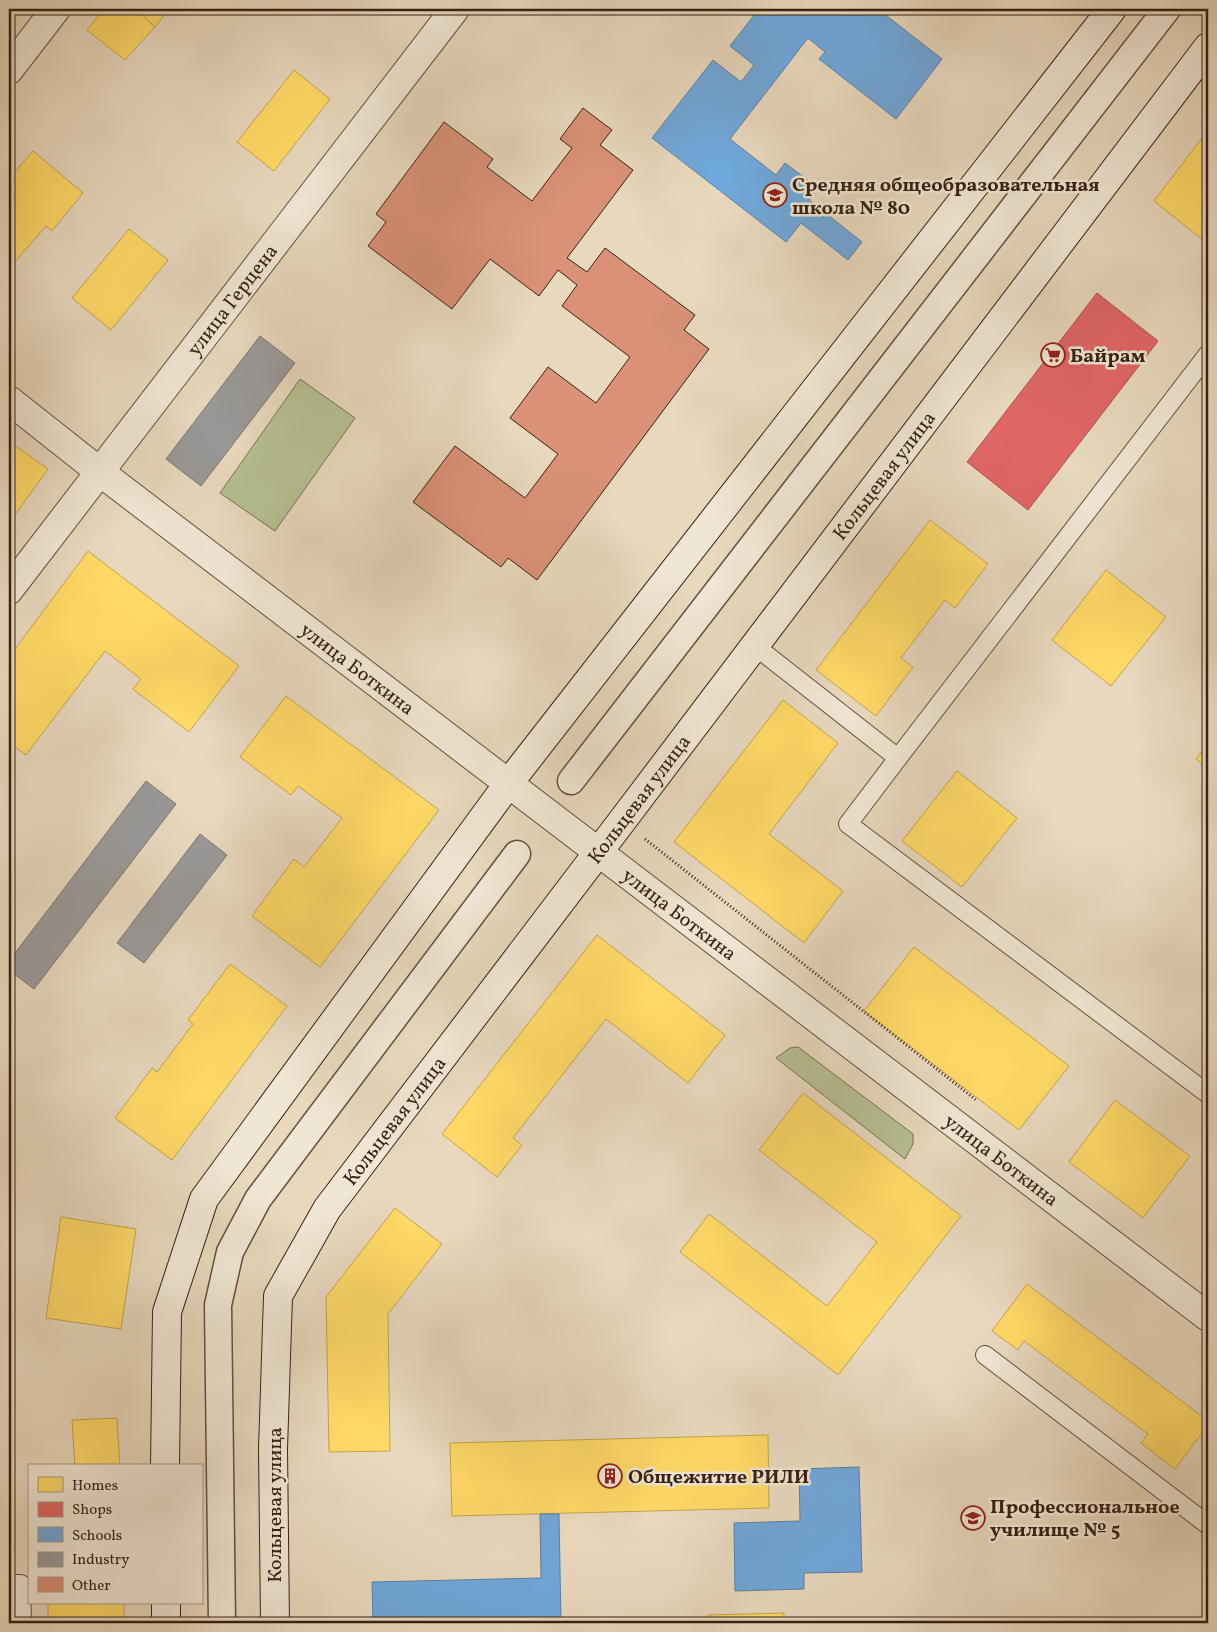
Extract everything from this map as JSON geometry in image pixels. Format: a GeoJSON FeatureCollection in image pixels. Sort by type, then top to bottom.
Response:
{"type":"FeatureCollection","features":[{"type":"Feature","properties":{"kind":"main road"},"geometry":{"type":"LineString","coordinates":[[9,70],[56,9]]}},
{"type":"Feature","properties":{"kind":"main road","name":"улица Герцена"},"geometry":{"type":"LineString","coordinates":[[9,590],[455,9]]}},
{"type":"Feature","properties":{"kind":"main road"},"geometry":{"type":"LineString","coordinates":[[165,1464],[167,1312],[204,1199],[508,784],[1112,9]]}},
{"type":"Feature","properties":{"kind":"main road","name":"Кольцевая улица"},"geometry":{"type":"LineString","coordinates":[[275,1623],[273,1448],[278,1296],[327,1209],[1208,47]]}},
{"type":"Feature","properties":{"kind":"main road","name":"улица Боткина"},"geometry":{"type":"LineString","coordinates":[[9,400],[100,472],[598,853],[1208,1317]]}},
{"type":"Feature","properties":{"kind":"main road"},"geometry":{"type":"LineString","coordinates":[[166,1604],[166,1623]]}},
{"type":"Feature","properties":{"kind":"street"},"geometry":{"type":"LineString","coordinates":[[570,781],[1167,9]]}},
{"type":"Feature","properties":{"kind":"street"},"geometry":{"type":"LineString","coordinates":[[222,1623],[218,1305],[230,1252],[258,1199],[517,854]]}},
{"type":"Feature","properties":{"kind":"lane"},"geometry":{"type":"LineString","coordinates":[[1208,354],[848,824],[1208,1094]]}},
{"type":"Feature","properties":{"kind":"lane"},"geometry":{"type":"LineString","coordinates":[[755,646],[898,758]]}},
{"type":"Feature","properties":{"kind":"lane"},"geometry":{"type":"LineString","coordinates":[[985,1355],[1205,1516]]}},
{"type":"Feature","properties":{"kind":"lane"},"geometry":{"type":"LineString","coordinates":[[9,1584],[21,1584],[22,1623]]}},
{"type":"Feature","properties":{"kind":"path"},"geometry":{"type":"LineString","coordinates":[[651,844],[981,1103]]}},
{"type":"Feature","properties":{"kind":"green space"},"geometry":{"type":"Polygon","coordinates":[[[300,379],[355,418],[275,531],[220,493],[300,379]]]}},
{"type":"Feature","properties":{"kind":"green space"},"geometry":{"type":"Polygon","coordinates":[[[798,1047],[913,1134],[913,1144],[905,1159],[776,1058],[790,1048],[798,1047]]]}},
{"type":"Feature","properties":{"kind":"building: Homes"},"geometry":{"type":"Polygon","coordinates":[[[104,9],[136,9],[155,27],[125,60],[87,30],[104,9]]]}},
{"type":"Feature","properties":{"kind":"building: Homes"},"geometry":{"type":"Polygon","coordinates":[[[136,9],[169,9],[155,27],[136,9]]]}},
{"type":"Feature","properties":{"kind":"building: Homes"},"geometry":{"type":"Polygon","coordinates":[[[294,70],[330,99],[274,171],[237,142],[294,70]]]}},
{"type":"Feature","properties":{"kind":"building: Homes"},"geometry":{"type":"Polygon","coordinates":[[[1208,130],[1208,244],[1154,201],[1208,130]]]}},
{"type":"Feature","properties":{"kind":"building: Homes"},"geometry":{"type":"Polygon","coordinates":[[[33,151],[83,193],[52,231],[46,226],[13,264],[9,261],[9,179],[33,151]]]}},
{"type":"Feature","properties":{"kind":"building: Homes"},"geometry":{"type":"Polygon","coordinates":[[[129,229],[168,260],[111,330],[72,298],[129,229]]]}},
{"type":"Feature","properties":{"kind":"building: Homes"},"geometry":{"type":"Polygon","coordinates":[[[9,441],[48,469],[9,523],[9,441]]]}},
{"type":"Feature","properties":{"kind":"building: Homes"},"geometry":{"type":"Polygon","coordinates":[[[930,520],[988,564],[955,608],[945,600],[901,658],[913,667],[876,716],[816,670],[930,520]]]}},
{"type":"Feature","properties":{"kind":"building: Homes"},"geometry":{"type":"Polygon","coordinates":[[[88,551],[239,666],[189,732],[133,689],[141,679],[105,651],[26,755],[9,742],[9,657],[88,551]]]}},
{"type":"Feature","properties":{"kind":"building: Homes"},"geometry":{"type":"Polygon","coordinates":[[[1106,570],[1166,617],[1111,686],[1052,640],[1106,570]]]}},
{"type":"Feature","properties":{"kind":"building: Homes"},"geometry":{"type":"Polygon","coordinates":[[[286,696],[439,810],[320,967],[252,916],[294,859],[304,867],[342,818],[298,786],[291,795],[240,757],[286,696]]]}},
{"type":"Feature","properties":{"kind":"building: Homes"},"geometry":{"type":"Polygon","coordinates":[[[783,700],[838,743],[769,834],[843,891],[804,943],[674,842],[783,700]]]}},
{"type":"Feature","properties":{"kind":"building: Homes"},"geometry":{"type":"Polygon","coordinates":[[[1208,743],[1208,769],[1196,759],[1208,743]]]}},
{"type":"Feature","properties":{"kind":"building: Homes"},"geometry":{"type":"Polygon","coordinates":[[[957,771],[1017,818],[962,887],[902,841],[957,771]]]}},
{"type":"Feature","properties":{"kind":"building: Homes"},"geometry":{"type":"Polygon","coordinates":[[[597,935],[725,1035],[688,1083],[606,1019],[513,1138],[522,1145],[497,1177],[442,1134],[597,935]]]}},
{"type":"Feature","properties":{"kind":"building: Homes"},"geometry":{"type":"Polygon","coordinates":[[[914,947],[1069,1066],[1019,1130],[864,1011],[914,947]]]}},
{"type":"Feature","properties":{"kind":"building: Homes"},"geometry":{"type":"Polygon","coordinates":[[[230,964],[287,1006],[172,1160],[115,1118],[152,1068],[157,1072],[193,1024],[188,1020],[230,964]]]}},
{"type":"Feature","properties":{"kind":"building: Homes"},"geometry":{"type":"Polygon","coordinates":[[[803,1093],[961,1216],[838,1375],[680,1252],[709,1214],[827,1306],[877,1242],[759,1150],[803,1093]]]}},
{"type":"Feature","properties":{"kind":"building: Homes"},"geometry":{"type":"Polygon","coordinates":[[[1115,1100],[1190,1156],[1143,1218],[1069,1162],[1115,1100]]]}},
{"type":"Feature","properties":{"kind":"building: Homes"},"geometry":{"type":"Polygon","coordinates":[[[395,1208],[442,1244],[388,1314],[390,1451],[329,1452],[326,1297],[395,1208]]]}},
{"type":"Feature","properties":{"kind":"building: Homes"},"geometry":{"type":"Polygon","coordinates":[[[61,1217],[136,1229],[121,1329],[46,1318],[61,1217]]]}},
{"type":"Feature","properties":{"kind":"building: Homes"},"geometry":{"type":"Polygon","coordinates":[[[1027,1284],[1208,1421],[1208,1425],[1175,1469],[1141,1443],[1148,1434],[1024,1341],[1018,1350],[992,1331],[1027,1284]]]}},
{"type":"Feature","properties":{"kind":"building: Homes"},"geometry":{"type":"Polygon","coordinates":[[[117,1418],[120,1464],[75,1464],[72,1420],[117,1418]]]}},
{"type":"Feature","properties":{"kind":"building: Homes","name":"Общежитие РИЛИ"},"geometry":{"type":"Polygon","coordinates":[[[768,1435],[769,1508],[452,1516],[450,1443],[768,1435]]]}},
{"type":"Feature","properties":{"kind":"building: Homes"},"geometry":{"type":"Polygon","coordinates":[[[48,1604],[124,1604],[124,1623],[48,1623],[48,1604]]]}},
{"type":"Feature","properties":{"kind":"building: Homes"},"geometry":{"type":"Polygon","coordinates":[[[784,1613],[784,1623],[708,1623],[708,1615],[784,1613]]]}},
{"type":"Feature","properties":{"kind":"building: Shops"},"geometry":{"type":"Polygon","coordinates":[[[1097,293],[1158,341],[1028,510],[967,462],[1097,293]]]}},
{"type":"Feature","properties":{"kind":"building: Schools"},"geometry":{"type":"Polygon","coordinates":[[[759,9],[878,9],[942,59],[896,119],[819,59],[825,52],[808,38],[730,139],[776,175],[785,163],[818,188],[809,200],[862,242],[848,260],[801,223],[786,242],[652,138],[713,60],[741,82],[754,65],[730,46],[759,9]]]}},
{"type":"Feature","properties":{"kind":"building: Schools"},"geometry":{"type":"Polygon","coordinates":[[[859,1467],[862,1572],[804,1573],[804,1589],[735,1591],[734,1523],[800,1521],[799,1469],[859,1467]]]}},
{"type":"Feature","properties":{"kind":"building: Schools"},"geometry":{"type":"Polygon","coordinates":[[[540,1514],[559,1514],[561,1623],[373,1623],[372,1582],[541,1578],[540,1514]]]}},
{"type":"Feature","properties":{"kind":"building: Industry"},"geometry":{"type":"Polygon","coordinates":[[[260,336],[295,363],[201,486],[166,459],[260,336]]]}},
{"type":"Feature","properties":{"kind":"building: Industry"},"geometry":{"type":"Polygon","coordinates":[[[146,781],[176,804],[34,989],[9,970],[9,961],[146,781]]]}},
{"type":"Feature","properties":{"kind":"building: Industry"},"geometry":{"type":"Polygon","coordinates":[[[200,834],[227,855],[144,963],[117,943],[200,834]]]}},
{"type":"Feature","properties":{"kind":"building: Other"},"geometry":{"type":"Polygon","coordinates":[[[583,108],[612,130],[600,145],[633,170],[567,258],[587,272],[605,248],[695,315],[684,330],[709,349],[537,580],[508,558],[501,567],[413,502],[455,446],[525,498],[558,454],[510,418],[548,367],[596,403],[630,357],[562,306],[577,285],[558,270],[539,296],[490,259],[452,309],[368,246],[386,222],[376,214],[444,122],[493,159],[487,167],[532,201],[572,148],[560,139],[583,108]]]}},
{"type":"Feature","properties":{"kind":"place","name":"Средняя общеобразовательная школа № 80"},"geometry":{"type":"Point","coordinates":[775,195]}},
{"type":"Feature","properties":{"kind":"place","name":"Байрам"},"geometry":{"type":"Point","coordinates":[1053,355]}},
{"type":"Feature","properties":{"kind":"place","name":"Общежитие РИЛИ"},"geometry":{"type":"Point","coordinates":[610,1476]}},
{"type":"Feature","properties":{"kind":"place","name":"Профессиональное училище № 5"},"geometry":{"type":"Point","coordinates":[973,1518]}}]}
